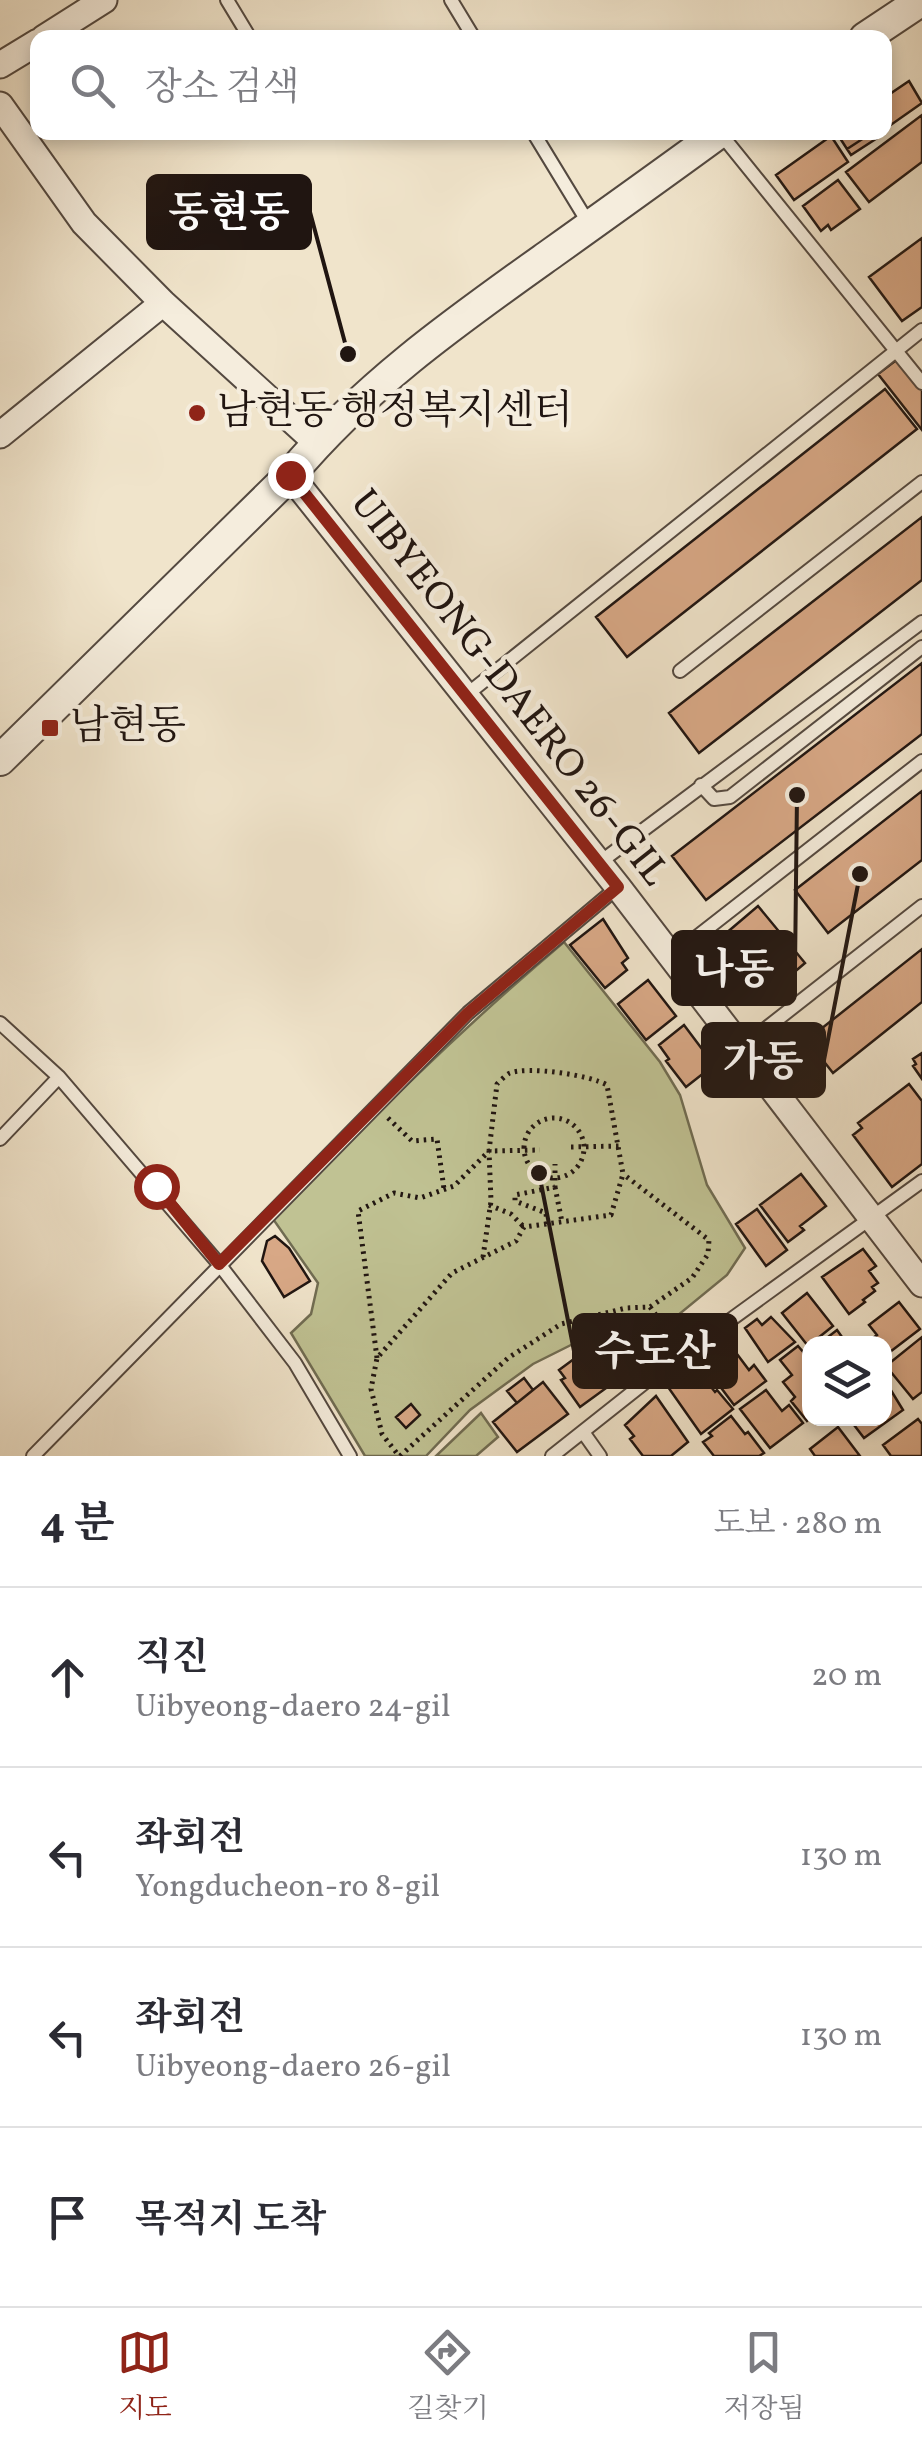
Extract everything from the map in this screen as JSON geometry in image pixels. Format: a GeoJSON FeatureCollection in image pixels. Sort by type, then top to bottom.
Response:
{"type":"FeatureCollection","features":[{"type":"Feature","properties":{"kind":"street"},"geometry":{"type":"LineString","coordinates":[[57,30],[104,0]]}},
{"type":"Feature","properties":{"kind":"street"},"geometry":{"type":"LineString","coordinates":[[877,30],[922,0]]}},
{"type":"Feature","properties":{"kind":"street"},"geometry":{"type":"LineString","coordinates":[[0,65],[30,47]]}},
{"type":"Feature","properties":{"kind":"street"},"geometry":{"type":"LineString","coordinates":[[0,105],[84,223],[164,303],[317,443]]}},
{"type":"Feature","properties":{"kind":"street"},"geometry":{"type":"LineString","coordinates":[[0,760],[372,389],[445,328],[710,140]]}},
{"type":"Feature","properties":{"kind":"street"},"geometry":{"type":"LineString","coordinates":[[0,435],[164,303]]}},
{"type":"Feature","properties":{"kind":"street","name":"UIBYEONG-DAERO 26-GIL"},"geometry":{"type":"LineString","coordinates":[[290,475],[618,887],[922,1284]]}},
{"type":"Feature","properties":{"kind":"lane"},"geometry":{"type":"LineString","coordinates":[[226,0],[245,30]]}},
{"type":"Feature","properties":{"kind":"lane"},"geometry":{"type":"LineString","coordinates":[[452,0],[469,30]]}},
{"type":"Feature","properties":{"kind":"lane"},"geometry":{"type":"LineString","coordinates":[[538,140],[590,226]]}},
{"type":"Feature","properties":{"kind":"lane"},"geometry":{"type":"LineString","coordinates":[[726,140],[922,382]]}},
{"type":"Feature","properties":{"kind":"lane"},"geometry":{"type":"LineString","coordinates":[[465,696],[922,330]]}},
{"type":"Feature","properties":{"kind":"lane"},"geometry":{"type":"LineString","coordinates":[[680,671],[922,482]]}},
{"type":"Feature","properties":{"kind":"lane"},"geometry":{"type":"LineString","coordinates":[[599,863],[922,622]]}},
{"type":"Feature","properties":{"kind":"lane"},"geometry":{"type":"LineString","coordinates":[[700,784],[714,799],[730,797],[922,647]]}},
{"type":"Feature","properties":{"kind":"lane"},"geometry":{"type":"LineString","coordinates":[[671,957],[922,761]]}},
{"type":"Feature","properties":{"kind":"lane"},"geometry":{"type":"LineString","coordinates":[[34,1456],[468,1013],[618,887]]}},
{"type":"Feature","properties":{"kind":"lane"},"geometry":{"type":"LineString","coordinates":[[740,1048],[922,906]]}},
{"type":"Feature","properties":{"kind":"lane"},"geometry":{"type":"LineString","coordinates":[[0,1023],[59,1076],[219,1264],[295,1363],[350,1456]]}},
{"type":"Feature","properties":{"kind":"lane"},"geometry":{"type":"LineString","coordinates":[[0,1139],[59,1076]]}},
{"type":"Feature","properties":{"kind":"lane"},"geometry":{"type":"LineString","coordinates":[[552,1456],[684,1354],[922,1182]]}},
{"type":"Feature","properties":{"kind":"lane"},"geometry":{"type":"LineString","coordinates":[[583,1432],[600,1456]]}},
{"type":"Feature","properties":{"kind":"path"},"geometry":{"type":"LineString","coordinates":[[484,1257],[489,1206],[488,1151],[497,1084],[508,1074],[529,1071],[596,1079],[607,1085],[623,1174],[611,1216],[524,1226],[511,1214],[489,1206]]}},
{"type":"Feature","properties":{"kind":"path"},"geometry":{"type":"LineString","coordinates":[[375,1105],[412,1141],[437,1139],[444,1190]]}},
{"type":"Feature","properties":{"kind":"path"},"geometry":{"type":"LineString","coordinates":[[555,1118],[556,1130]]}},
{"type":"Feature","properties":{"kind":"path"},"geometry":{"type":"LineString","coordinates":[[541,1119],[569,1121],[582,1133],[584,1146],[582,1160],[570,1174],[540,1176],[525,1162],[528,1132],[541,1119]]}},
{"type":"Feature","properties":{"kind":"path"},"geometry":{"type":"LineString","coordinates":[[571,1147],[619,1146]]}},
{"type":"Feature","properties":{"kind":"path"},"geometry":{"type":"LineString","coordinates":[[540,1150],[488,1151],[454,1186],[420,1198],[394,1193],[358,1211],[377,1358],[371,1389],[382,1434],[400,1456],[508,1358],[561,1324],[626,1308],[650,1307],[692,1278],[708,1254],[709,1240],[623,1174]]}},
{"type":"Feature","properties":{"kind":"path"},"geometry":{"type":"LineString","coordinates":[[555,1164],[562,1222]]}},
{"type":"Feature","properties":{"kind":"path"},"geometry":{"type":"LineString","coordinates":[[548,1224],[546,1213],[515,1201],[515,1195],[556,1186]]}},
{"type":"Feature","properties":{"kind":"path"},"geometry":{"type":"LineString","coordinates":[[377,1358],[452,1272],[516,1241],[524,1226]]}},
{"type":"Feature","properties":{"kind":"path"},"geometry":{"type":"LineString","coordinates":[[650,1307],[684,1354]]}},
{"type":"Feature","properties":{"kind":"green space"},"geometry":{"type":"Polygon","coordinates":[[[564,942],[660,1062],[680,1095],[707,1185],[745,1248],[727,1275],[644,1343],[595,1333],[533,1364],[470,1410],[426,1456],[365,1456],[291,1333],[311,1314],[318,1283],[273,1219],[415,1077],[564,942]]]}},
{"type":"Feature","properties":{"kind":"green space"},"geometry":{"type":"Polygon","coordinates":[[[481,1413],[498,1437],[476,1456],[436,1456],[481,1413]]]}},
{"type":"Feature","properties":{"kind":"building"},"geometry":{"type":"Polygon","coordinates":[[[909,81],[922,103],[892,124],[892,93],[909,81]]]}},
{"type":"Feature","properties":{"kind":"building"},"geometry":{"type":"Polygon","coordinates":[[[922,115],[922,162],[869,202],[846,172],[922,115]]]}},
{"type":"Feature","properties":{"kind":"building"},"geometry":{"type":"Polygon","coordinates":[[[825,140],[834,140],[848,162],[794,200],[776,175],[825,140]]]}},
{"type":"Feature","properties":{"kind":"building"},"geometry":{"type":"Polygon","coordinates":[[[841,140],[861,140],[847,149],[841,140]]]}},
{"type":"Feature","properties":{"kind":"building"},"geometry":{"type":"Polygon","coordinates":[[[861,140],[874,140],[851,155],[847,149],[861,140]]]}},
{"type":"Feature","properties":{"kind":"building"},"geometry":{"type":"Polygon","coordinates":[[[838,180],[860,209],[831,230],[828,225],[821,231],[803,206],[838,180]]]}},
{"type":"Feature","properties":{"kind":"building"},"geometry":{"type":"Polygon","coordinates":[[[922,238],[922,307],[902,321],[869,277],[922,238]]]}},
{"type":"Feature","properties":{"kind":"building"},"geometry":{"type":"Polygon","coordinates":[[[899,358],[922,387],[922,430],[878,374],[899,358]]]}},
{"type":"Feature","properties":{"kind":"building"},"geometry":{"type":"Polygon","coordinates":[[[885,389],[917,429],[627,657],[596,617],[885,389]]]}},
{"type":"Feature","properties":{"kind":"building"},"geometry":{"type":"Polygon","coordinates":[[[922,517],[922,580],[699,753],[669,713],[922,517]]]}},
{"type":"Feature","properties":{"kind":"building"},"geometry":{"type":"Polygon","coordinates":[[[922,663],[922,734],[706,900],[672,856],[922,663]]]}},
{"type":"Feature","properties":{"kind":"building"},"geometry":{"type":"Polygon","coordinates":[[[922,791],[922,860],[828,933],[795,890],[922,791]]]}},
{"type":"Feature","properties":{"kind":"building"},"geometry":{"type":"Polygon","coordinates":[[[758,906],[805,963],[758,1003],[711,946],[758,906]]]}},
{"type":"Feature","properties":{"kind":"building"},"geometry":{"type":"Polygon","coordinates":[[[603,919],[628,958],[622,963],[627,970],[605,988],[570,945],[603,919]]]}},
{"type":"Feature","properties":{"kind":"building"},"geometry":{"type":"Polygon","coordinates":[[[922,949],[922,1002],[833,1073],[807,1040],[922,949]]]}},
{"type":"Feature","properties":{"kind":"building"},"geometry":{"type":"Polygon","coordinates":[[[648,980],[676,1016],[646,1040],[618,1004],[648,980]]]}},
{"type":"Feature","properties":{"kind":"building"},"geometry":{"type":"Polygon","coordinates":[[[684,1025],[714,1065],[686,1087],[659,1045],[684,1025]]]}},
{"type":"Feature","properties":{"kind":"building"},"geometry":{"type":"Polygon","coordinates":[[[922,1053],[922,1079],[913,1059],[922,1053]]]}},
{"type":"Feature","properties":{"kind":"building"},"geometry":{"type":"Polygon","coordinates":[[[909,1084],[922,1101],[922,1164],[892,1187],[853,1135],[862,1128],[858,1123],[909,1084]]]}},
{"type":"Feature","properties":{"kind":"building"},"geometry":{"type":"Polygon","coordinates":[[[801,1174],[826,1206],[800,1226],[804,1230],[788,1242],[760,1205],[801,1174]]]}},
{"type":"Feature","properties":{"kind":"building"},"geometry":{"type":"Polygon","coordinates":[[[757,1209],[787,1250],[766,1266],[736,1224],[757,1209]]]}},
{"type":"Feature","properties":{"kind":"building"},"geometry":{"type":"Polygon","coordinates":[[[275,1236],[289,1248],[310,1281],[284,1297],[262,1261],[267,1241],[275,1236]]]}},
{"type":"Feature","properties":{"kind":"building"},"geometry":{"type":"Polygon","coordinates":[[[863,1249],[876,1266],[869,1271],[878,1283],[865,1302],[849,1314],[822,1277],[863,1249]]]}},
{"type":"Feature","properties":{"kind":"building"},"geometry":{"type":"Polygon","coordinates":[[[807,1293],[833,1326],[820,1336],[802,1338],[782,1313],[807,1293]]]}},
{"type":"Feature","properties":{"kind":"building"},"geometry":{"type":"Polygon","coordinates":[[[899,1302],[920,1329],[892,1350],[892,1336],[876,1336],[869,1325],[899,1302]]]}},
{"type":"Feature","properties":{"kind":"building"},"geometry":{"type":"Polygon","coordinates":[[[771,1317],[795,1342],[768,1362],[745,1328],[757,1319],[762,1325],[771,1317]]]}},
{"type":"Feature","properties":{"kind":"building"},"geometry":{"type":"Polygon","coordinates":[[[922,1337],[922,1392],[913,1399],[892,1373],[892,1361],[922,1337]]]}},
{"type":"Feature","properties":{"kind":"building"},"geometry":{"type":"Polygon","coordinates":[[[601,1339],[617,1361],[609,1367],[613,1372],[608,1376],[613,1383],[580,1407],[561,1380],[565,1378],[559,1370],[601,1339]]]}},
{"type":"Feature","properties":{"kind":"building"},"geometry":{"type":"Polygon","coordinates":[[[722,1346],[730,1357],[737,1354],[749,1370],[754,1365],[766,1381],[734,1405],[701,1361],[722,1346]]]}},
{"type":"Feature","properties":{"kind":"building"},"geometry":{"type":"Polygon","coordinates":[[[798,1346],[802,1351],[802,1415],[783,1382],[792,1375],[780,1360],[798,1346]]]}},
{"type":"Feature","properties":{"kind":"building"},"geometry":{"type":"Polygon","coordinates":[[[689,1370],[696,1379],[703,1377],[733,1409],[701,1434],[668,1387],[689,1370]]]}},
{"type":"Feature","properties":{"kind":"building"},"geometry":{"type":"Polygon","coordinates":[[[524,1378],[533,1390],[517,1403],[507,1391],[524,1378]]]}},
{"type":"Feature","properties":{"kind":"building"},"geometry":{"type":"Polygon","coordinates":[[[543,1382],[568,1414],[517,1452],[493,1422],[543,1382]]]}},
{"type":"Feature","properties":{"kind":"building"},"geometry":{"type":"Polygon","coordinates":[[[766,1390],[782,1411],[789,1405],[802,1424],[770,1448],[740,1409],[766,1390]]]}},
{"type":"Feature","properties":{"kind":"building"},"geometry":{"type":"Polygon","coordinates":[[[892,1392],[903,1410],[892,1418],[892,1392]]]}},
{"type":"Feature","properties":{"kind":"building"},"geometry":{"type":"Polygon","coordinates":[[[656,1396],[688,1442],[671,1456],[643,1456],[625,1425],[656,1396]]]}},
{"type":"Feature","properties":{"kind":"building"},"geometry":{"type":"Polygon","coordinates":[[[411,1404],[420,1415],[406,1428],[396,1417],[411,1404]]]}},
{"type":"Feature","properties":{"kind":"building"},"geometry":{"type":"Polygon","coordinates":[[[731,1416],[764,1453],[714,1456],[703,1442],[731,1416]]]}},
{"type":"Feature","properties":{"kind":"building"},"geometry":{"type":"Polygon","coordinates":[[[918,1419],[922,1424],[922,1456],[891,1456],[883,1445],[918,1419]]]}},
{"type":"Feature","properties":{"kind":"building"},"geometry":{"type":"Polygon","coordinates":[[[855,1426],[881,1426],[864,1438],[855,1426]]]}},
{"type":"Feature","properties":{"kind":"building"},"geometry":{"type":"Polygon","coordinates":[[[838,1427],[860,1456],[815,1456],[810,1449],[838,1427]]]}},
{"type":"Feature","properties":{"kind":"place","name":"동현동"},"geometry":{"type":"Point","coordinates":[348,354]}},
{"type":"Feature","properties":{"kind":"place","name":"남현동 행정복지센터"},"geometry":{"type":"Point","coordinates":[197,413]}},
{"type":"Feature","properties":{"kind":"place","name":"남현동"},"geometry":{"type":"Point","coordinates":[50,728]}},
{"type":"Feature","properties":{"kind":"place","name":"나동"},"geometry":{"type":"Point","coordinates":[797,795]}},
{"type":"Feature","properties":{"kind":"place","name":"가동"},"geometry":{"type":"Point","coordinates":[860,874]}},
{"type":"Feature","properties":{"kind":"place","name":"수도산"},"geometry":{"type":"Point","coordinates":[539,1173]}},
{"type":"Feature","properties":{"kind":"route"},"geometry":{"type":"LineString","coordinates":[[156,1186],[219,1264],[468,1013],[618,887],[290,475]]}}]}
